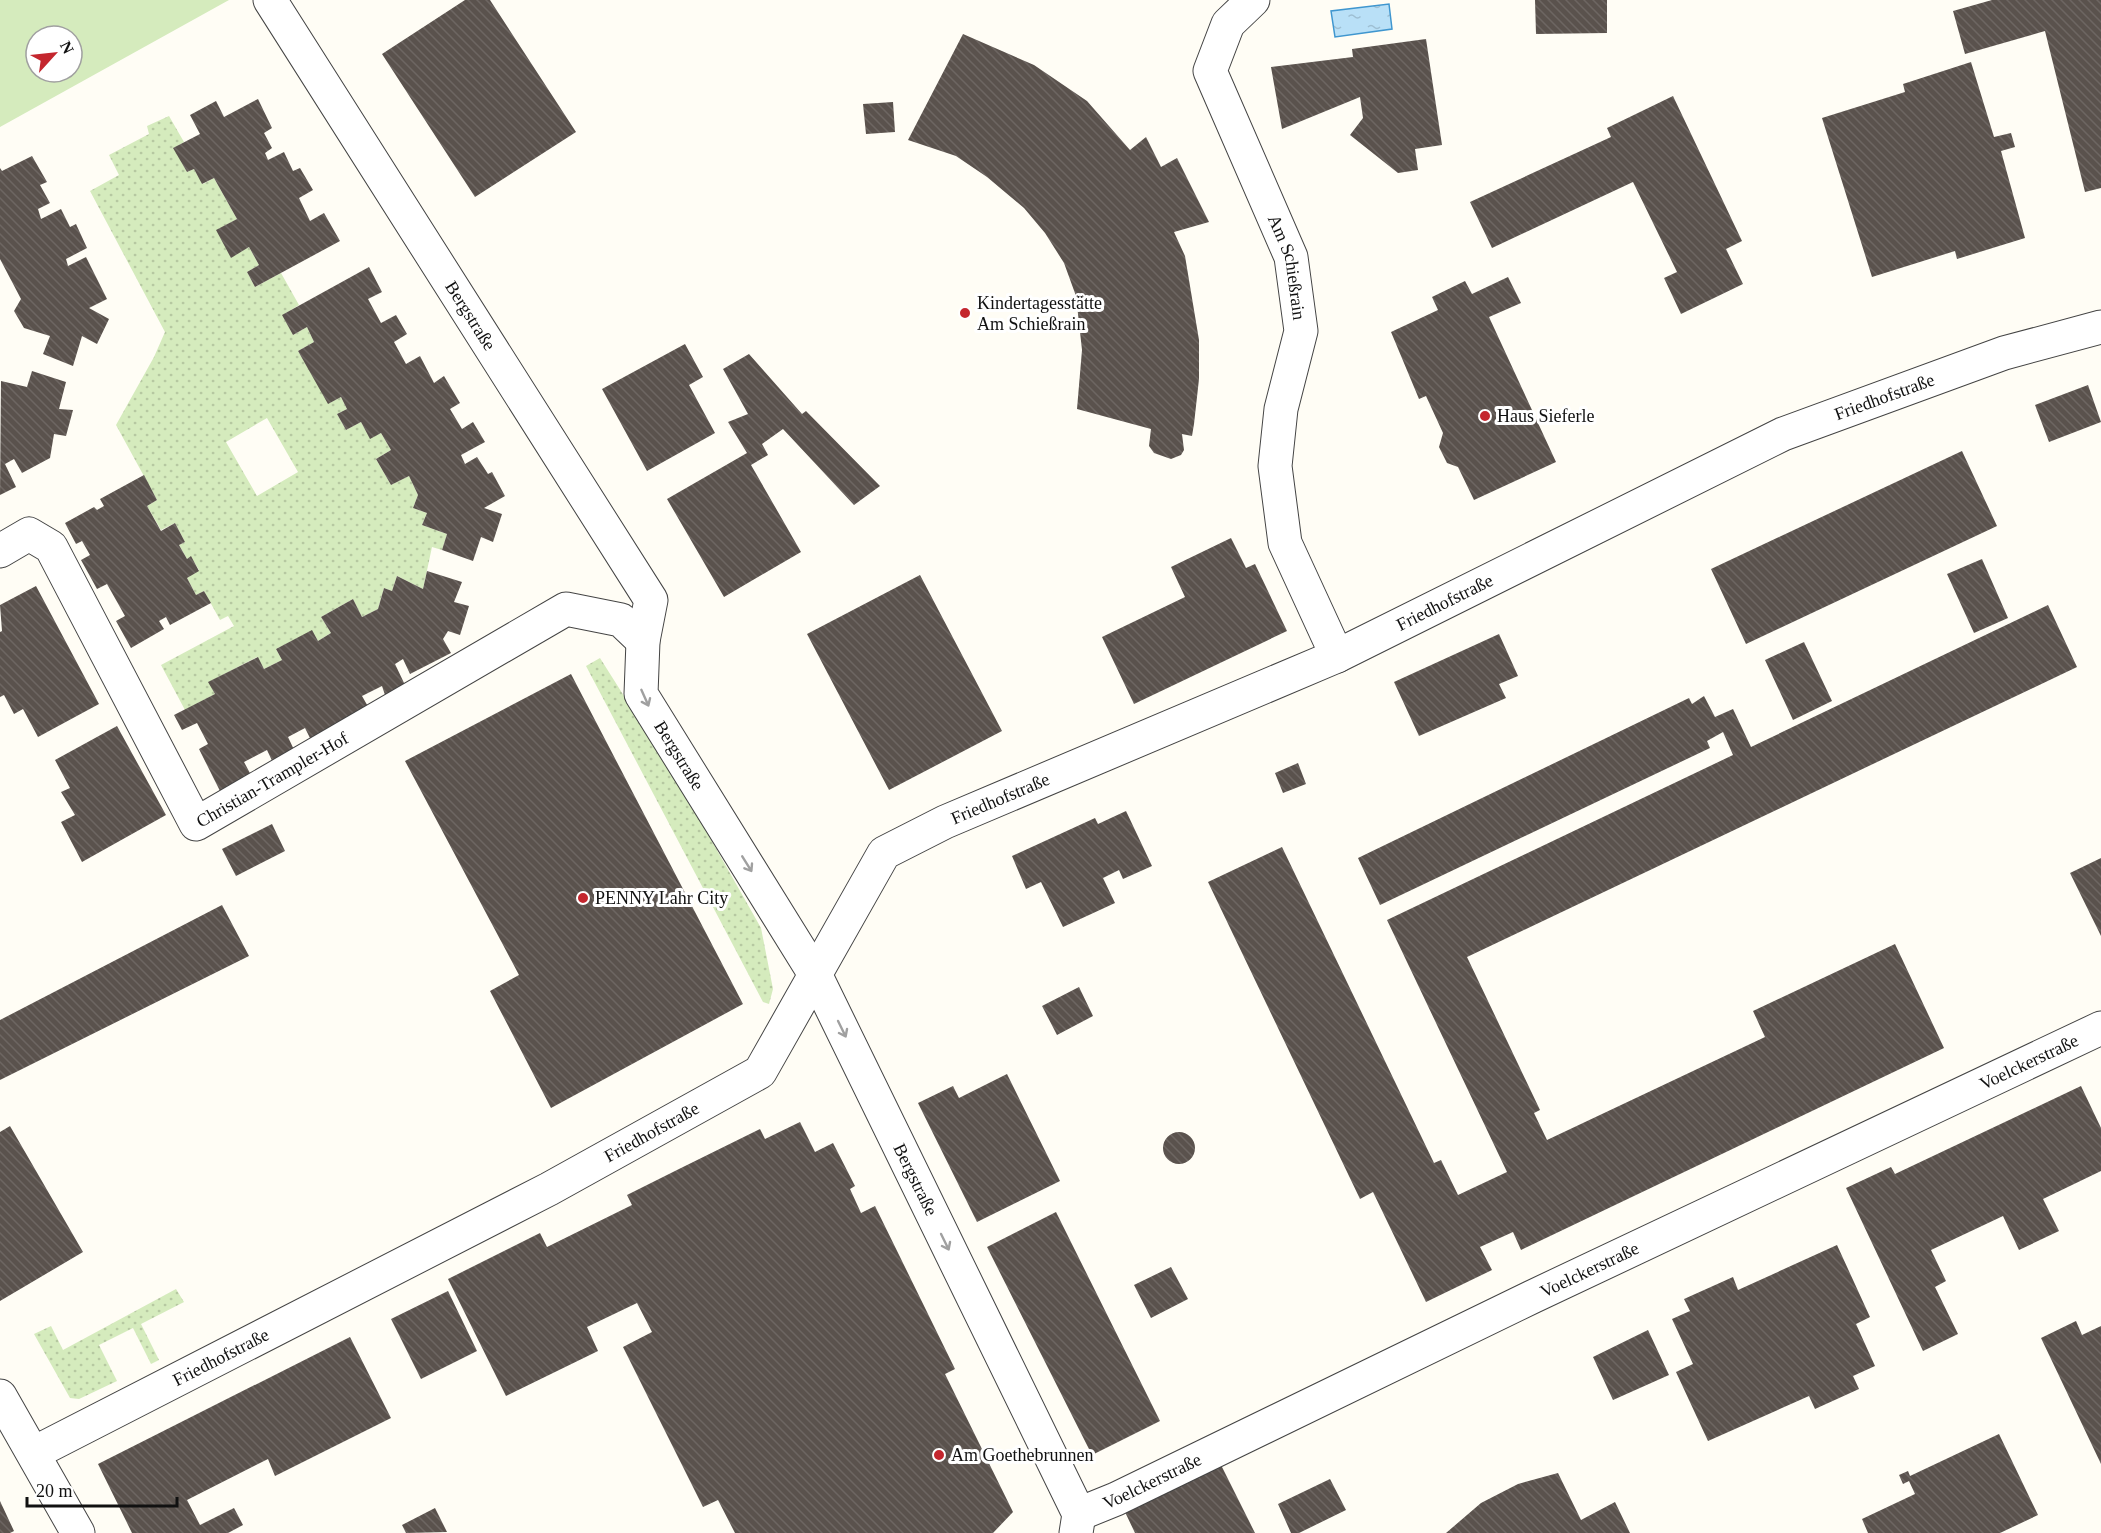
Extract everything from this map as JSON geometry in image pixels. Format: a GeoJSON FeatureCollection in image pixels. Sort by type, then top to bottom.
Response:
{"type":"FeatureCollection","features":[{"type":"Feature","properties":{"kind":"street","name":"Bergstraße"},"geometry":{"type":"LineString","coordinates":[[270,0],[651,600],[643,641],[641,694],[816,976],[1077,1524]]}},
{"type":"Feature","properties":{"kind":"street","name":"Am Schießrain"},"geometry":{"type":"LineString","coordinates":[[1253,0],[1228,24],[1210,71],[1291,257],[1301,331],[1281,409],[1275,466],[1285,543],[1337,656]]}},
{"type":"Feature","properties":{"kind":"street","name":"Friedhofstraße"},"geometry":{"type":"LineString","coordinates":[[34,1453],[549,1189],[760,1072],[884,853],[945,822],[1337,656],[1783,434],[2004,353],[2101,327]]}},
{"type":"Feature","properties":{"kind":"street","name":"Christian-Trampler-Hof"},"geometry":{"type":"LineString","coordinates":[[0,551],[29,534],[51,547],[196,824],[566,609],[621,620],[643,641]]}},
{"type":"Feature","properties":{"kind":"street","name":"Voelckerstraße"},"geometry":{"type":"LineString","coordinates":[[1077,1524],[1116,1499],[1521,1302],[2101,1028]]}},
{"type":"Feature","properties":{"kind":"street"},"geometry":{"type":"LineString","coordinates":[[0,1396],[78,1533]]}},
{"type":"Feature","properties":{"kind":"green space"},"geometry":{"type":"Polygon","coordinates":[[[0,0],[229,0],[84,80],[84,24],[24,24],[24,84],[78,84],[0,127],[0,0]]]}},
{"type":"Feature","properties":{"kind":"green space"},"geometry":{"type":"Polygon","coordinates":[[[169,116],[184,142],[174,148],[187,172],[194,169],[203,184],[214,178],[237,219],[217,230],[231,257],[249,247],[259,265],[247,272],[255,287],[281,273],[299,305],[283,315],[293,335],[307,327],[314,342],[298,351],[329,403],[341,397],[347,409],[337,414],[346,430],[361,422],[370,438],[381,433],[391,450],[376,459],[391,485],[409,476],[418,495],[413,508],[427,513],[422,525],[447,534],[442,550],[432,547],[423,589],[397,576],[392,591],[384,588],[378,609],[362,617],[353,599],[321,617],[331,633],[318,641],[312,631],[276,649],[282,660],[264,669],[257,657],[209,682],[215,694],[185,710],[161,665],[234,626],[228,616],[220,620],[204,591],[196,595],[187,578],[199,570],[191,557],[187,559],[179,545],[185,542],[175,523],[161,530],[147,506],[157,500],[116,425],[154,357],[165,332],[90,191],[119,175],[109,155],[149,134],[147,126],[169,116]],[[267,418],[226,442],[257,496],[298,472],[267,418]]]}},
{"type":"Feature","properties":{"kind":"green space"},"geometry":{"type":"Polygon","coordinates":[[[600,658],[679,783],[761,928],[773,989],[769,1004],[763,1002],[586,666],[600,658]]]}},
{"type":"Feature","properties":{"kind":"green space"},"geometry":{"type":"Polygon","coordinates":[[[176,1289],[184,1302],[141,1324],[159,1360],[151,1364],[133,1328],[99,1345],[117,1381],[79,1399],[70,1398],[34,1334],[51,1326],[63,1350],[176,1289]]]}},
{"type":"Feature","properties":{"kind":"water"},"geometry":{"type":"Polygon","coordinates":[[[1389,4],[1392,29],[1335,37],[1331,11],[1389,4]]]}},
{"type":"Feature","properties":{"kind":"building"},"geometry":{"type":"Polygon","coordinates":[[[465,0],[490,0],[576,132],[475,197],[382,54],[465,0]]]}},
{"type":"Feature","properties":{"kind":"building"},"geometry":{"type":"Polygon","coordinates":[[[1535,0],[1607,0],[1607,33],[1536,34],[1535,0]]]}},
{"type":"Feature","properties":{"kind":"building"},"geometry":{"type":"Polygon","coordinates":[[[1992,0],[2101,0],[2101,188],[2085,192],[2045,31],[1965,54],[1953,11],[1992,0]]]}},
{"type":"Feature","properties":{"kind":"building"},"geometry":{"type":"Polygon","coordinates":[[[963,34],[1034,65],[1087,101],[1130,150],[1146,137],[1161,167],[1177,158],[1209,222],[1174,232],[1185,256],[1199,340],[1199,379],[1194,424],[1192,436],[1182,434],[1184,450],[1181,455],[1171,459],[1154,453],[1149,446],[1151,429],[1077,409],[1082,350],[1076,296],[1064,263],[1045,233],[1024,208],[987,177],[956,156],[908,140],[963,34]]]}},
{"type":"Feature","properties":{"kind":"building"},"geometry":{"type":"Polygon","coordinates":[[[1426,39],[1442,145],[1415,149],[1418,170],[1398,173],[1350,135],[1363,118],[1360,97],[1282,129],[1271,67],[1353,57],[1352,49],[1426,39]]]}},
{"type":"Feature","properties":{"kind":"building"},"geometry":{"type":"Polygon","coordinates":[[[1971,62],[1994,137],[2011,133],[2015,147],[2001,151],[2025,238],[1957,259],[1955,251],[1872,277],[1822,118],[1905,92],[1903,84],[1971,62]]]}},
{"type":"Feature","properties":{"kind":"building"},"geometry":{"type":"Polygon","coordinates":[[[1673,96],[1742,241],[1726,249],[1743,284],[1681,314],[1664,278],[1677,272],[1633,182],[1492,248],[1470,202],[1611,137],[1607,128],[1673,96]]]}},
{"type":"Feature","properties":{"kind":"building"},"geometry":{"type":"Polygon","coordinates":[[[258,99],[272,128],[264,133],[272,148],[265,153],[268,160],[284,152],[293,171],[300,168],[313,190],[299,198],[310,221],[324,213],[340,241],[255,287],[247,272],[259,265],[249,247],[231,258],[216,230],[237,219],[214,178],[202,184],[194,169],[187,172],[173,148],[200,134],[190,115],[216,101],[224,117],[258,99]]]}},
{"type":"Feature","properties":{"kind":"building"},"geometry":{"type":"Polygon","coordinates":[[[893,102],[895,132],[866,134],[863,104],[893,102]]]}},
{"type":"Feature","properties":{"kind":"building"},"geometry":{"type":"Polygon","coordinates":[[[32,156],[47,182],[40,185],[50,203],[38,209],[41,219],[61,209],[70,227],[76,224],[87,248],[66,259],[68,266],[86,257],[107,299],[89,308],[109,319],[97,344],[82,336],[73,366],[43,354],[50,336],[24,328],[14,311],[21,299],[0,259],[0,168],[2,171],[32,156]]]}},
{"type":"Feature","properties":{"kind":"building"},"geometry":{"type":"Polygon","coordinates":[[[369,267],[382,292],[368,299],[381,323],[396,315],[407,334],[394,342],[406,364],[420,356],[434,383],[444,376],[460,403],[450,409],[462,429],[473,422],[485,442],[461,455],[465,464],[477,457],[488,474],[492,472],[505,496],[484,508],[502,514],[493,542],[481,537],[473,561],[442,550],[447,534],[422,525],[427,513],[413,508],[418,495],[409,476],[391,485],[376,459],[391,450],[381,433],[370,439],[361,422],[346,430],[337,414],[347,409],[341,397],[328,404],[298,351],[314,342],[307,327],[293,335],[282,315],[369,267]]]}},
{"type":"Feature","properties":{"kind":"building","name":"Haus Sieferle"},"geometry":{"type":"Polygon","coordinates":[[[1508,277],[1521,303],[1489,317],[1556,462],[1474,500],[1458,467],[1447,463],[1439,447],[1443,433],[1426,396],[1419,399],[1391,332],[1438,310],[1432,297],[1465,281],[1472,294],[1508,277]]]}},
{"type":"Feature","properties":{"kind":"building"},"geometry":{"type":"Polygon","coordinates":[[[685,344],[703,377],[689,385],[715,433],[647,471],[602,389],[685,344]]]}},
{"type":"Feature","properties":{"kind":"building"},"geometry":{"type":"Polygon","coordinates":[[[749,354],[802,414],[806,411],[880,486],[854,505],[783,429],[762,444],[768,455],[751,465],[801,552],[724,597],[667,499],[747,453],[728,422],[748,414],[723,369],[749,354]]]}},
{"type":"Feature","properties":{"kind":"building"},"geometry":{"type":"Polygon","coordinates":[[[32,371],[66,382],[59,409],[73,410],[66,436],[54,434],[50,458],[22,473],[14,459],[5,464],[16,487],[0,495],[1,381],[27,387],[32,371]]]}},
{"type":"Feature","properties":{"kind":"building"},"geometry":{"type":"Polygon","coordinates":[[[2088,385],[2101,422],[2049,442],[2035,405],[2088,385]]]}},
{"type":"Feature","properties":{"kind":"building"},"geometry":{"type":"Polygon","coordinates":[[[1962,451],[1997,526],[1746,644],[1711,569],[1962,451]]]}},
{"type":"Feature","properties":{"kind":"building"},"geometry":{"type":"Polygon","coordinates":[[[144,475],[157,500],[147,506],[161,531],[175,523],[185,542],[179,545],[187,559],[191,556],[199,571],[187,578],[196,595],[204,591],[211,603],[170,625],[166,617],[159,621],[164,629],[131,648],[116,621],[125,616],[107,584],[97,589],[81,560],[90,555],[82,541],[76,544],[65,523],[94,507],[97,510],[104,506],[100,499],[144,475]]]}},
{"type":"Feature","properties":{"kind":"building"},"geometry":{"type":"Polygon","coordinates":[[[1231,538],[1246,568],[1255,564],[1287,631],[1134,704],[1102,637],[1185,597],[1171,567],[1231,538]]]}},
{"type":"Feature","properties":{"kind":"building"},"geometry":{"type":"Polygon","coordinates":[[[1982,559],[2008,618],[1974,633],[1947,574],[1982,559]]]}},
{"type":"Feature","properties":{"kind":"building"},"geometry":{"type":"Polygon","coordinates":[[[427,571],[462,582],[454,602],[469,606],[460,635],[448,631],[443,639],[451,653],[410,674],[403,659],[395,664],[405,685],[385,695],[382,686],[362,696],[370,710],[312,742],[305,728],[288,737],[296,754],[274,765],[267,750],[244,762],[251,775],[220,791],[199,749],[208,744],[197,723],[182,730],[174,715],[215,694],[208,682],[258,657],[264,669],[282,660],[276,649],[312,630],[318,641],[331,633],[321,617],[353,599],[362,617],[378,609],[384,588],[392,591],[397,576],[423,589],[427,571]]]}},
{"type":"Feature","properties":{"kind":"building"},"geometry":{"type":"Polygon","coordinates":[[[920,575],[1002,731],[889,790],[807,634],[920,575]]]}},
{"type":"Feature","properties":{"kind":"building"},"geometry":{"type":"Polygon","coordinates":[[[36,586],[99,704],[38,737],[23,709],[14,714],[4,695],[0,697],[0,632],[2,631],[0,605],[36,586]]]}},
{"type":"Feature","properties":{"kind":"building"},"geometry":{"type":"Polygon","coordinates":[[[2048,605],[2077,667],[1467,957],[1540,1110],[1534,1113],[1547,1140],[1765,1037],[1753,1011],[1895,944],[1944,1048],[1521,1250],[1513,1232],[1480,1247],[1492,1270],[1426,1302],[1373,1192],[1360,1199],[1208,882],[1282,847],[1434,1163],[1441,1160],[1458,1195],[1507,1172],[1387,920],[1733,755],[1723,732],[1707,741],[1710,748],[1380,905],[1358,858],[1689,698],[1692,704],[1704,696],[1715,717],[1733,709],[1751,747],[2048,605]]]}},
{"type":"Feature","properties":{"kind":"building"},"geometry":{"type":"Polygon","coordinates":[[[1499,634],[1518,676],[1499,684],[1506,698],[1419,736],[1394,682],[1499,634]]]}},
{"type":"Feature","properties":{"kind":"building"},"geometry":{"type":"Polygon","coordinates":[[[1804,642],[1832,701],[1793,720],[1765,660],[1804,642]]]}},
{"type":"Feature","properties":{"kind":"building","name":"PENNY Lahr City"},"geometry":{"type":"Polygon","coordinates":[[[571,674],[743,1004],[551,1108],[490,991],[519,975],[405,761],[571,674]]]}},
{"type":"Feature","properties":{"kind":"building"},"geometry":{"type":"Polygon","coordinates":[[[117,726],[166,815],[82,862],[61,822],[75,815],[61,792],[70,788],[55,760],[117,726]]]}},
{"type":"Feature","properties":{"kind":"building"},"geometry":{"type":"Polygon","coordinates":[[[1298,763],[1306,784],[1283,793],[1275,773],[1298,763]]]}},
{"type":"Feature","properties":{"kind":"building"},"geometry":{"type":"Polygon","coordinates":[[[1126,811],[1152,866],[1123,879],[1119,870],[1103,878],[1115,903],[1063,927],[1041,882],[1026,889],[1012,856],[1095,818],[1098,824],[1126,811]]]}},
{"type":"Feature","properties":{"kind":"building"},"geometry":{"type":"Polygon","coordinates":[[[272,824],[285,851],[236,876],[222,849],[272,824]]]}},
{"type":"Feature","properties":{"kind":"building"},"geometry":{"type":"Polygon","coordinates":[[[2101,858],[2101,936],[2070,873],[2101,858]]]}},
{"type":"Feature","properties":{"kind":"building"},"geometry":{"type":"Polygon","coordinates":[[[222,905],[249,956],[0,1080],[0,1020],[222,905]]]}},
{"type":"Feature","properties":{"kind":"building"},"geometry":{"type":"Polygon","coordinates":[[[1079,987],[1093,1016],[1057,1035],[1042,1006],[1079,987]]]}},
{"type":"Feature","properties":{"kind":"building"},"geometry":{"type":"Polygon","coordinates":[[[1007,1074],[1060,1181],[977,1222],[918,1103],[953,1086],[959,1098],[1007,1074]]]}},
{"type":"Feature","properties":{"kind":"building"},"geometry":{"type":"Polygon","coordinates":[[[2081,1086],[2101,1128],[2101,1171],[2043,1199],[2059,1231],[2019,1250],[2003,1216],[1931,1250],[1946,1281],[1935,1287],[1958,1334],[1923,1351],[1846,1188],[1891,1167],[1895,1174],[2081,1086]]]}},
{"type":"Feature","properties":{"kind":"building"},"geometry":{"type":"Polygon","coordinates":[[[800,1122],[815,1152],[833,1143],[855,1186],[850,1189],[861,1213],[875,1206],[955,1369],[945,1374],[1013,1512],[993,1533],[735,1533],[718,1500],[703,1507],[623,1347],[652,1332],[637,1303],[587,1327],[598,1351],[506,1396],[448,1279],[540,1233],[547,1247],[632,1205],[627,1195],[681,1168],[760,1129],[765,1139],[800,1122]]]}},
{"type":"Feature","properties":{"kind":"building"},"geometry":{"type":"Polygon","coordinates":[[[10,1126],[83,1252],[0,1301],[0,1132],[10,1126]]]}},
{"type":"Feature","properties":{"kind":"building"},"geometry":{"type":"Polygon","coordinates":[[[1179,1132],[1190,1137],[1195,1148],[1190,1159],[1179,1164],[1168,1159],[1163,1148],[1168,1137],[1179,1132]]]}},
{"type":"Feature","properties":{"kind":"building"},"geometry":{"type":"Polygon","coordinates":[[[1056,1212],[1160,1421],[1092,1455],[987,1247],[1056,1212]]]}},
{"type":"Feature","properties":{"kind":"building"},"geometry":{"type":"Polygon","coordinates":[[[1837,1245],[1870,1317],[1856,1324],[1875,1366],[1853,1376],[1859,1389],[1815,1409],[1809,1396],[1708,1441],[1676,1372],[1693,1364],[1672,1319],[1690,1311],[1684,1299],[1733,1277],[1738,1290],[1837,1245]]]}},
{"type":"Feature","properties":{"kind":"building"},"geometry":{"type":"Polygon","coordinates":[[[1171,1267],[1188,1299],[1151,1318],[1134,1285],[1171,1267]]]}},
{"type":"Feature","properties":{"kind":"building"},"geometry":{"type":"Polygon","coordinates":[[[448,1291],[477,1351],[421,1379],[391,1319],[448,1291]]]}},
{"type":"Feature","properties":{"kind":"building"},"geometry":{"type":"Polygon","coordinates":[[[2076,1321],[2082,1335],[2101,1326],[2101,1464],[2041,1338],[2076,1321]]]}},
{"type":"Feature","properties":{"kind":"building"},"geometry":{"type":"Polygon","coordinates":[[[1648,1330],[1669,1375],[1613,1400],[1593,1357],[1648,1330]]]}},
{"type":"Feature","properties":{"kind":"building"},"geometry":{"type":"Polygon","coordinates":[[[350,1337],[391,1418],[275,1476],[268,1459],[187,1500],[200,1525],[234,1508],[243,1525],[228,1533],[132,1533],[98,1464],[350,1337]]]}},
{"type":"Feature","properties":{"kind":"building"},"geometry":{"type":"Polygon","coordinates":[[[1999,1434],[2038,1515],[2000,1533],[1868,1533],[1862,1519],[1915,1494],[1909,1481],[1903,1484],[1899,1475],[1908,1471],[1910,1476],[1999,1434]]]}},
{"type":"Feature","properties":{"kind":"building"},"geometry":{"type":"Polygon","coordinates":[[[1220,1463],[1255,1533],[1135,1533],[1125,1512],[1220,1463]]]}},
{"type":"Feature","properties":{"kind":"building"},"geometry":{"type":"Polygon","coordinates":[[[1558,1473],[1581,1520],[1615,1502],[1630,1533],[1446,1533],[1481,1503],[1518,1484],[1558,1473]]]}},
{"type":"Feature","properties":{"kind":"building"},"geometry":{"type":"Polygon","coordinates":[[[1330,1479],[1346,1510],[1299,1533],[1291,1533],[1278,1504],[1330,1479]]]}},
{"type":"Feature","properties":{"kind":"building"},"geometry":{"type":"Polygon","coordinates":[[[0,1501],[14,1531],[10,1533],[0,1533],[0,1501]]]}},
{"type":"Feature","properties":{"kind":"building"},"geometry":{"type":"Polygon","coordinates":[[[435,1508],[447,1532],[406,1533],[402,1525],[435,1508]]]}},
{"type":"Feature","properties":{"kind":"place","name":"Kindertagesstätte Am Schießrain"},"geometry":{"type":"Point","coordinates":[965,313]}},
{"type":"Feature","properties":{"kind":"place","name":"Haus Sieferle"},"geometry":{"type":"Point","coordinates":[1485,416]}},
{"type":"Feature","properties":{"kind":"place","name":"PENNY Lahr City"},"geometry":{"type":"Point","coordinates":[583,898]}},
{"type":"Feature","properties":{"kind":"place","name":"Am Goethebrunnen"},"geometry":{"type":"Point","coordinates":[939,1455]}}]}
